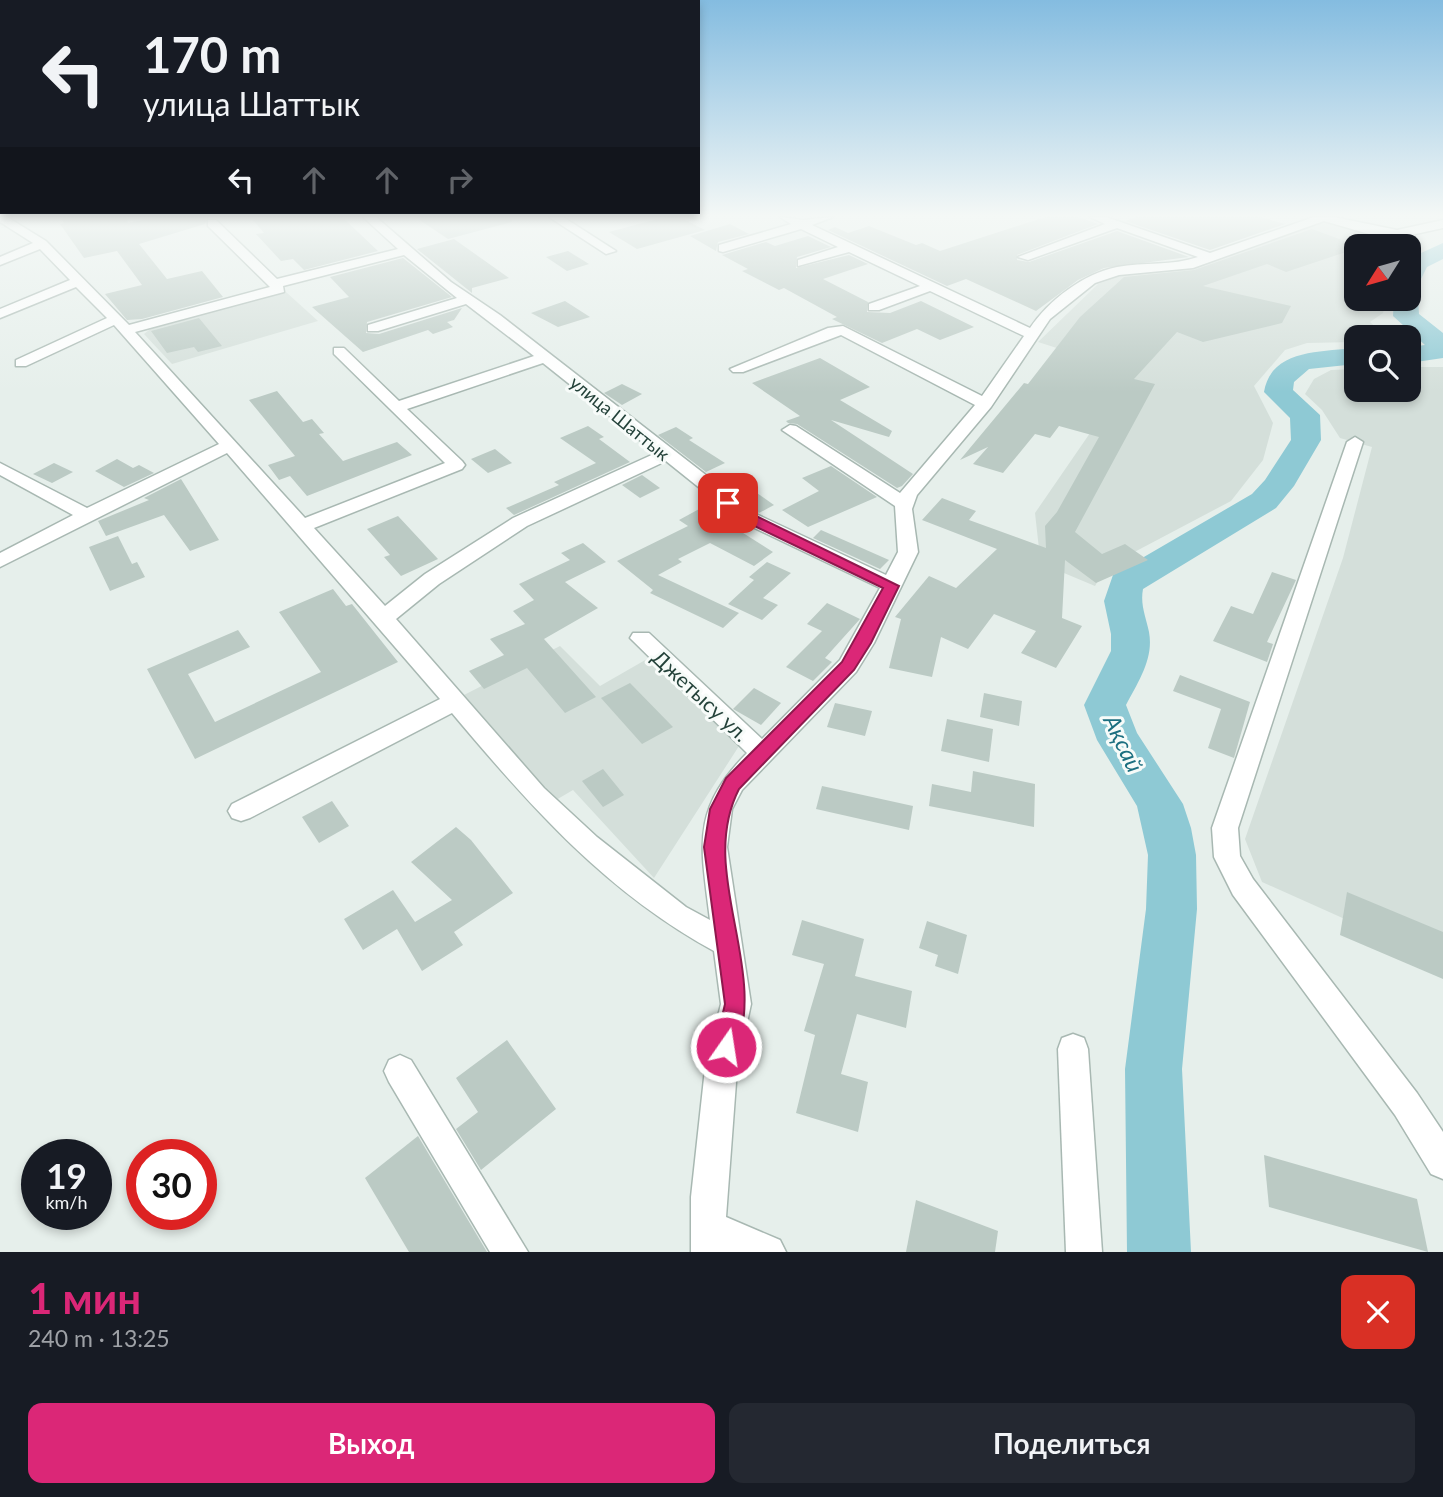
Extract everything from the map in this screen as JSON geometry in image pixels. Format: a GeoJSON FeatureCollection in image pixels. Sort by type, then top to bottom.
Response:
{"type":"FeatureCollection","features":[{"type":"Feature","properties":{"kind":"street"},"geometry":{"type":"LineString","coordinates":[[73,275],[121,324],[303,526],[535,795],[588,845],[676,916],[727,943]]}},
{"type":"Feature","properties":{"kind":"street"},"geometry":{"type":"LineString","coordinates":[[21,363],[121,324],[279,289],[265,275]]}},
{"type":"Feature","properties":{"kind":"street"},"geometry":{"type":"LineString","coordinates":[[274,284],[308,275]]}},
{"type":"Feature","properties":{"kind":"street","name":"улица Шаттык"},"geometry":{"type":"LineString","coordinates":[[435,275],[545,357],[665,455],[749,518],[892,586]]}},
{"type":"Feature","properties":{"kind":"street"},"geometry":{"type":"LineString","coordinates":[[909,275],[1031,334]]}},
{"type":"Feature","properties":{"kind":"street"},"geometry":{"type":"LineString","coordinates":[[768,1252],[709,1240],[713,1133],[721,1069],[736,1004],[714,847],[719,809],[733,783],[848,666],[863,643],[908,552],[904,504],[908,494],[985,404],[1031,334],[1068,295],[1090,280],[1104,275]]}},
{"type":"Feature","properties":{"kind":"street"},"geometry":{"type":"LineString","coordinates":[[0,314],[79,281]]}},
{"type":"Feature","properties":{"kind":"street"},"geometry":{"type":"LineString","coordinates":[[874,307],[932,286]]}},
{"type":"Feature","properties":{"kind":"street"},"geometry":{"type":"LineString","coordinates":[[373,328],[466,300]]}},
{"type":"Feature","properties":{"kind":"street"},"geometry":{"type":"LineString","coordinates":[[738,369],[843,330],[985,404]]}},
{"type":"Feature","properties":{"kind":"street"},"geometry":{"type":"LineString","coordinates":[[303,526],[456,465],[339,351]]}},
{"type":"Feature","properties":{"kind":"street"},"geometry":{"type":"LineString","coordinates":[[396,407],[545,357]]}},
{"type":"Feature","properties":{"kind":"street"},"geometry":{"type":"LineString","coordinates":[[790,430],[904,504]]}},
{"type":"Feature","properties":{"kind":"street"},"geometry":{"type":"LineString","coordinates":[[1355,442],[1225,828],[1227,857],[1243,887],[1406,1104],[1443,1162]]}},
{"type":"Feature","properties":{"kind":"street"},"geometry":{"type":"LineString","coordinates":[[0,561],[231,445]]}},
{"type":"Feature","properties":{"kind":"street"},"geometry":{"type":"LineString","coordinates":[[384,618],[432,579],[520,522],[665,455]]}},
{"type":"Feature","properties":{"kind":"street"},"geometry":{"type":"LineString","coordinates":[[0,468],[87,515]]}},
{"type":"Feature","properties":{"kind":"street","name":"Джетысу ул."},"geometry":{"type":"LineString","coordinates":[[641,638],[761,752]]}},
{"type":"Feature","properties":{"kind":"street"},"geometry":{"type":"LineString","coordinates":[[241,811],[455,701]]}},
{"type":"Feature","properties":{"kind":"street"},"geometry":{"type":"LineString","coordinates":[[1073,1049],[1084,1252]]}},
{"type":"Feature","properties":{"kind":"street"},"geometry":{"type":"LineString","coordinates":[[400,1071],[510,1252]]}},
{"type":"Feature","properties":{"kind":"shaded area"},"geometry":{"type":"Polygon","coordinates":[[[1120,275],[1344,275],[1344,312],[1383,312],[1370,322],[1373,325],[1344,325],[1344,342],[1307,343],[1285,350],[1254,386],[1273,423],[1263,460],[1231,501],[1106,567],[1095,586],[1052,568],[1039,549],[1035,513],[1132,372],[1038,342],[1098,284],[1120,275]]]}},
{"type":"Feature","properties":{"kind":"shaded area"},"geometry":{"type":"Polygon","coordinates":[[[286,292],[318,321],[172,364],[144,334],[154,326],[286,292]]]}},
{"type":"Feature","properties":{"kind":"shaded area"},"geometry":{"type":"Polygon","coordinates":[[[1421,367],[1443,367],[1443,963],[1262,882],[1245,839],[1343,558],[1372,447],[1340,438],[1322,410],[1305,394],[1314,379],[1331,370],[1344,369],[1344,402],[1421,402],[1421,367]]]}},
{"type":"Feature","properties":{"kind":"shaded area"},"geometry":{"type":"Polygon","coordinates":[[[560,646],[600,686],[647,659],[739,746],[654,878],[573,790],[556,800],[464,695],[560,646]]]}},
{"type":"Feature","properties":{"kind":"building"},"geometry":{"type":"Polygon","coordinates":[[[135,275],[164,275],[167,279],[183,275],[206,275],[223,297],[142,319],[127,320],[105,294],[142,285],[135,275]]]}},
{"type":"Feature","properties":{"kind":"building"},"geometry":{"type":"Polygon","coordinates":[[[425,275],[452,297],[367,322],[366,333],[379,334],[462,308],[454,320],[447,322],[453,327],[433,334],[428,330],[363,352],[312,307],[349,297],[330,277],[425,275]]]}},
{"type":"Feature","properties":{"kind":"building"},"geometry":{"type":"Polygon","coordinates":[[[450,275],[505,275],[509,278],[472,288],[472,293],[450,275]]]}},
{"type":"Feature","properties":{"kind":"building"},"geometry":{"type":"Polygon","coordinates":[[[751,275],[834,275],[823,279],[868,302],[867,312],[890,313],[921,301],[974,327],[940,340],[917,329],[882,343],[832,319],[837,317],[784,288],[779,290],[751,275]]]}},
{"type":"Feature","properties":{"kind":"building"},"geometry":{"type":"Polygon","coordinates":[[[925,275],[1088,275],[1036,311],[966,279],[947,286],[925,275]]]}},
{"type":"Feature","properties":{"kind":"building"},"geometry":{"type":"Polygon","coordinates":[[[1140,275],[1234,275],[1203,286],[1291,306],[1282,323],[1203,342],[1177,332],[1134,379],[1155,384],[1075,532],[1102,554],[1125,544],[1148,560],[1096,583],[1065,560],[1062,618],[1082,626],[1056,668],[1021,653],[1036,631],[994,614],[968,649],[941,637],[932,677],[889,668],[901,619],[895,617],[929,576],[956,588],[997,549],[922,520],[942,498],[976,511],[969,520],[1046,548],[1045,526],[1057,512],[1099,437],[1059,426],[1050,438],[1035,434],[1003,473],[973,464],[988,447],[960,460],[1024,383],[1028,384],[1080,317],[1124,277],[1140,275]]]}},
{"type":"Feature","properties":{"kind":"building"},"geometry":{"type":"Polygon","coordinates":[[[565,301],[590,317],[558,327],[531,313],[565,301]]]}},
{"type":"Feature","properties":{"kind":"building"},"geometry":{"type":"Polygon","coordinates":[[[199,318],[222,346],[198,352],[194,347],[167,353],[151,331],[199,318]]]}},
{"type":"Feature","properties":{"kind":"building"},"geometry":{"type":"Polygon","coordinates":[[[820,358],[870,387],[840,400],[892,431],[889,437],[831,420],[913,474],[902,486],[897,488],[797,424],[788,423],[786,421],[800,416],[752,383],[820,358]]]}},
{"type":"Feature","properties":{"kind":"building"},"geometry":{"type":"Polygon","coordinates":[[[622,384],[642,394],[622,405],[604,393],[622,384]]]}},
{"type":"Feature","properties":{"kind":"building"},"geometry":{"type":"Polygon","coordinates":[[[277,391],[303,422],[312,419],[324,433],[319,434],[343,461],[397,442],[412,455],[307,496],[290,476],[279,480],[268,465],[295,456],[249,400],[277,391]]]}},
{"type":"Feature","properties":{"kind":"building"},"geometry":{"type":"Polygon","coordinates":[[[588,426],[604,437],[599,439],[630,462],[514,515],[506,508],[559,485],[554,482],[596,463],[560,438],[588,426]]]}},
{"type":"Feature","properties":{"kind":"building"},"geometry":{"type":"Polygon","coordinates":[[[676,427],[693,438],[689,440],[725,463],[706,472],[658,435],[676,427]]]}},
{"type":"Feature","properties":{"kind":"building"},"geometry":{"type":"Polygon","coordinates":[[[495,449],[512,463],[488,473],[471,459],[495,449]]]}},
{"type":"Feature","properties":{"kind":"building"},"geometry":{"type":"Polygon","coordinates":[[[117,459],[133,468],[139,465],[154,473],[124,487],[95,471],[117,459]]]}},
{"type":"Feature","properties":{"kind":"building"},"geometry":{"type":"Polygon","coordinates":[[[54,463],[73,472],[52,483],[33,474],[54,463]]]}},
{"type":"Feature","properties":{"kind":"building"},"geometry":{"type":"Polygon","coordinates":[[[831,466],[877,497],[808,527],[782,510],[819,491],[802,478],[831,466]]]}},
{"type":"Feature","properties":{"kind":"building"},"geometry":{"type":"Polygon","coordinates":[[[642,475],[660,488],[640,498],[622,485],[642,475]]]}},
{"type":"Feature","properties":{"kind":"building"},"geometry":{"type":"Polygon","coordinates":[[[181,479],[219,540],[190,551],[164,515],[106,536],[98,521],[149,500],[144,498],[181,479]]]}},
{"type":"Feature","properties":{"kind":"building"},"geometry":{"type":"Polygon","coordinates":[[[757,493],[774,505],[759,513],[743,500],[757,493]]]}},
{"type":"Feature","properties":{"kind":"building"},"geometry":{"type":"Polygon","coordinates":[[[701,508],[712,515],[723,510],[739,523],[732,526],[773,552],[754,566],[710,543],[678,559],[682,562],[658,575],[739,613],[723,628],[650,593],[653,590],[617,561],[688,526],[679,520],[701,508]]]}},
{"type":"Feature","properties":{"kind":"building"},"geometry":{"type":"Polygon","coordinates":[[[398,516],[438,559],[401,576],[384,557],[390,555],[367,529],[398,516]]]}},
{"type":"Feature","properties":{"kind":"building"},"geometry":{"type":"Polygon","coordinates":[[[821,530],[889,560],[880,569],[813,538],[821,530]]]}},
{"type":"Feature","properties":{"kind":"building"},"geometry":{"type":"Polygon","coordinates":[[[118,536],[132,564],[137,562],[145,577],[110,591],[89,547],[118,536]]]}},
{"type":"Feature","properties":{"kind":"building"},"geometry":{"type":"Polygon","coordinates":[[[583,543],[606,562],[565,582],[598,608],[544,639],[596,697],[565,713],[527,668],[484,689],[469,671],[504,655],[490,639],[525,624],[513,611],[534,600],[519,584],[570,560],[561,553],[583,543]]]}},
{"type":"Feature","properties":{"kind":"building"},"geometry":{"type":"Polygon","coordinates":[[[767,562],[791,573],[763,598],[778,605],[762,620],[728,604],[754,580],[749,577],[767,562]]]}},
{"type":"Feature","properties":{"kind":"building"},"geometry":{"type":"Polygon","coordinates":[[[1272,572],[1296,580],[1267,642],[1273,644],[1267,662],[1213,641],[1231,606],[1253,614],[1272,572]]]}},
{"type":"Feature","properties":{"kind":"building"},"geometry":{"type":"Polygon","coordinates":[[[333,589],[346,606],[352,604],[398,662],[195,759],[147,669],[238,630],[250,647],[188,674],[215,722],[321,672],[279,612],[333,589]]]}},
{"type":"Feature","properties":{"kind":"building"},"geometry":{"type":"Polygon","coordinates":[[[827,603],[860,619],[825,658],[832,662],[813,681],[786,667],[822,631],[807,624],[827,603]]]}},
{"type":"Feature","properties":{"kind":"building"},"geometry":{"type":"Polygon","coordinates":[[[1180,675],[1250,702],[1234,758],[1208,748],[1221,709],[1173,691],[1180,675]]]}},
{"type":"Feature","properties":{"kind":"building"},"geometry":{"type":"Polygon","coordinates":[[[630,683],[673,727],[642,744],[601,698],[630,683]]]}},
{"type":"Feature","properties":{"kind":"building"},"geometry":{"type":"Polygon","coordinates":[[[754,688],[781,703],[761,725],[733,709],[754,688]]]}},
{"type":"Feature","properties":{"kind":"building"},"geometry":{"type":"Polygon","coordinates":[[[984,693],[1022,701],[1019,726],[980,717],[984,693]]]}},
{"type":"Feature","properties":{"kind":"building"},"geometry":{"type":"Polygon","coordinates":[[[835,703],[872,711],[865,736],[827,727],[835,703]]]}},
{"type":"Feature","properties":{"kind":"building"},"geometry":{"type":"Polygon","coordinates":[[[947,719],[993,729],[989,762],[941,751],[947,719]]]}},
{"type":"Feature","properties":{"kind":"building"},"geometry":{"type":"Polygon","coordinates":[[[603,769],[624,795],[603,807],[582,781],[603,769]]]}},
{"type":"Feature","properties":{"kind":"building"},"geometry":{"type":"Polygon","coordinates":[[[973,771],[1035,784],[1034,827],[929,806],[932,784],[971,792],[973,771]]]}},
{"type":"Feature","properties":{"kind":"building"},"geometry":{"type":"Polygon","coordinates":[[[822,786],[913,806],[909,830],[816,809],[822,786]]]}},
{"type":"Feature","properties":{"kind":"building"},"geometry":{"type":"Polygon","coordinates":[[[332,801],[349,826],[319,843],[302,817],[332,801]]]}},
{"type":"Feature","properties":{"kind":"building"},"geometry":{"type":"Polygon","coordinates":[[[456,827],[471,840],[513,893],[454,932],[463,945],[422,971],[397,929],[363,950],[344,919],[393,890],[415,922],[452,900],[411,862],[456,827]]]}},
{"type":"Feature","properties":{"kind":"building"},"geometry":{"type":"Polygon","coordinates":[[[1347,892],[1443,932],[1443,979],[1340,935],[1347,892]]]}},
{"type":"Feature","properties":{"kind":"building"},"geometry":{"type":"Polygon","coordinates":[[[802,920],[864,939],[855,976],[912,991],[906,1028],[857,1014],[841,1074],[868,1082],[858,1132],[796,1113],[815,1035],[804,1031],[824,964],[792,955],[802,920]]]}},
{"type":"Feature","properties":{"kind":"building"},"geometry":{"type":"Polygon","coordinates":[[[927,921],[967,935],[958,974],[935,966],[938,955],[919,948],[927,921]]]}},
{"type":"Feature","properties":{"kind":"building"},"geometry":{"type":"Polygon","coordinates":[[[507,1040],[556,1109],[481,1170],[456,1129],[478,1112],[456,1078],[507,1040]]]}},
{"type":"Feature","properties":{"kind":"building"},"geometry":{"type":"Polygon","coordinates":[[[418,1136],[487,1252],[409,1252],[365,1178],[418,1136]]]}},
{"type":"Feature","properties":{"kind":"building"},"geometry":{"type":"Polygon","coordinates":[[[1264,1155],[1417,1199],[1428,1252],[1269,1207],[1264,1155]]]}},
{"type":"Feature","properties":{"kind":"building"},"geometry":{"type":"Polygon","coordinates":[[[916,1200],[998,1231],[995,1252],[906,1252],[916,1200]]]}},
{"type":"Feature","properties":{"kind":"waterway","name":"Ақсай"},"geometry":{"type":"LineString","coordinates":[[1406,312],[1406,316],[1417,325]]}},
{"type":"Feature","properties":{"kind":"waterway","name":"Ақсай"},"geometry":{"type":"LineString","coordinates":[[1421,328],[1439,343],[1439,351],[1421,353]]}},
{"type":"Feature","properties":{"kind":"waterway","name":"Ақсай"},"geometry":{"type":"LineString","coordinates":[[1159,1252],[1153,1095],[1155,1044],[1169,936],[1172,855],[1168,828],[1160,804],[1119,740],[1105,705],[1122,675],[1130,651],[1123,593],[1126,583],[1264,501],[1278,486],[1306,440],[1305,415],[1278,392],[1280,379],[1301,362],[1344,357]]}},
{"type":"Feature","properties":{"kind":"route"},"geometry":{"type":"LineString","coordinates":[[726,1047],[736,1004],[714,847],[719,809],[733,783],[848,666],[892,586],[749,518],[728,503]]}}]}
